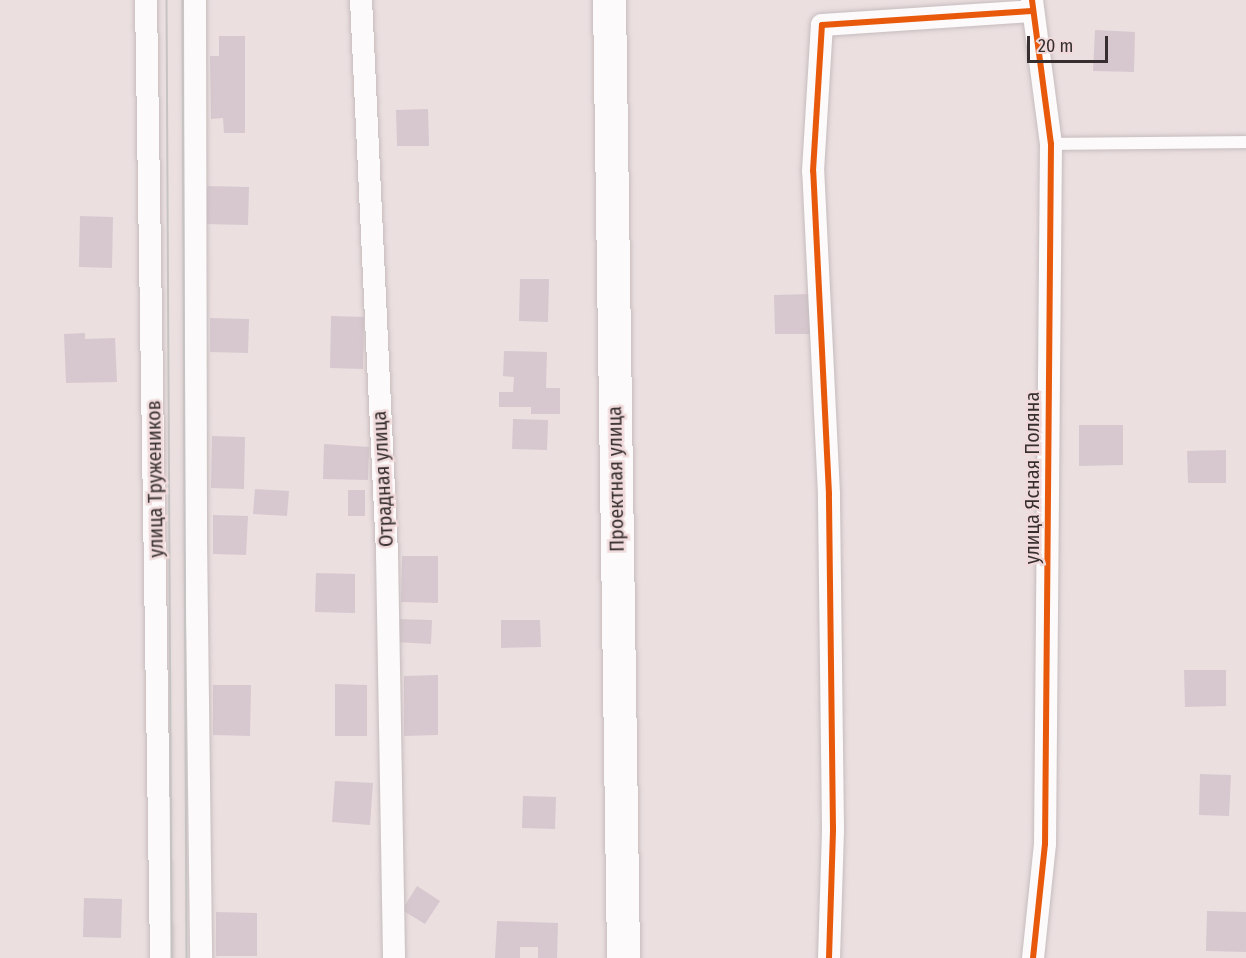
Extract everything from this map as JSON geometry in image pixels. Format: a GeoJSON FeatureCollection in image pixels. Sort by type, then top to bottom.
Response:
{"type":"FeatureCollection","features":[{"type":"Feature","properties":{"kind":"main road","name":"Проектная улица"},"geometry":{"type":"LineString","coordinates":[[609,0],[623,958]]}},
{"type":"Feature","properties":{"kind":"street","name":"улица Тружеников"},"geometry":{"type":"LineString","coordinates":[[146,0],[161,958]]}},
{"type":"Feature","properties":{"kind":"street","name":"улица Тружеников"},"geometry":{"type":"LineString","coordinates":[[195,0],[196,538],[201,958]]}},
{"type":"Feature","properties":{"kind":"street","name":"Отрадная улица"},"geometry":{"type":"LineString","coordinates":[[361,0],[387,554],[394,958]]}},
{"type":"Feature","properties":{"kind":"street","name":"улица Ясная Поляна"},"geometry":{"type":"LineString","coordinates":[[1032,6],[1052,144],[1046,844],[1033,958]]}},
{"type":"Feature","properties":{"kind":"street"},"geometry":{"type":"LineString","coordinates":[[829,958],[833,829],[830,494],[813,171],[822,25],[1032,6]]}},
{"type":"Feature","properties":{"kind":"lane"},"geometry":{"type":"LineString","coordinates":[[1052,144],[1246,142]]}},
{"type":"Feature","properties":{"kind":"building"},"geometry":{"type":"Polygon","coordinates":[[[1095,30],[1135,32],[1134,72],[1093,71],[1095,30]]]}},
{"type":"Feature","properties":{"kind":"building"},"geometry":{"type":"Polygon","coordinates":[[[219,36],[245,36],[245,133],[224,133],[223,118],[211,119],[210,56],[219,56],[219,36]]]}},
{"type":"Feature","properties":{"kind":"building"},"geometry":{"type":"Polygon","coordinates":[[[428,109],[429,146],[397,146],[396,110],[428,109]]]}},
{"type":"Feature","properties":{"kind":"building"},"geometry":{"type":"Polygon","coordinates":[[[207,186],[249,187],[248,225],[206,224],[207,186]]]}},
{"type":"Feature","properties":{"kind":"building"},"geometry":{"type":"Polygon","coordinates":[[[80,216],[113,217],[112,268],[79,267],[80,216]]]}},
{"type":"Feature","properties":{"kind":"building"},"geometry":{"type":"Polygon","coordinates":[[[520,279],[549,279],[548,322],[519,321],[520,279]]]}},
{"type":"Feature","properties":{"kind":"building"},"geometry":{"type":"Polygon","coordinates":[[[810,294],[811,334],[775,334],[774,295],[810,294]]]}},
{"type":"Feature","properties":{"kind":"building"},"geometry":{"type":"Polygon","coordinates":[[[331,316],[364,317],[363,369],[330,368],[331,316]]]}},
{"type":"Feature","properties":{"kind":"building"},"geometry":{"type":"Polygon","coordinates":[[[210,318],[249,319],[248,353],[210,352],[210,318]]]}},
{"type":"Feature","properties":{"kind":"building"},"geometry":{"type":"Polygon","coordinates":[[[85,333],[85,339],[115,338],[117,382],[66,383],[64,334],[85,333]]]}},
{"type":"Feature","properties":{"kind":"building"},"geometry":{"type":"Polygon","coordinates":[[[504,351],[547,352],[546,388],[560,388],[560,414],[531,414],[531,407],[499,407],[499,392],[513,392],[514,377],[503,376],[504,351]]]}},
{"type":"Feature","properties":{"kind":"building"},"geometry":{"type":"Polygon","coordinates":[[[513,419],[548,420],[547,450],[512,449],[513,419]]]}},
{"type":"Feature","properties":{"kind":"building"},"geometry":{"type":"Polygon","coordinates":[[[1079,425],[1123,425],[1123,465],[1079,466],[1079,425]]]}},
{"type":"Feature","properties":{"kind":"building"},"geometry":{"type":"Polygon","coordinates":[[[212,436],[245,437],[244,489],[211,488],[212,436]]]}},
{"type":"Feature","properties":{"kind":"building"},"geometry":{"type":"Polygon","coordinates":[[[324,444],[369,447],[368,480],[323,479],[324,444]]]}},
{"type":"Feature","properties":{"kind":"building"},"geometry":{"type":"Polygon","coordinates":[[[1226,450],[1226,483],[1188,483],[1187,451],[1226,450]]]}},
{"type":"Feature","properties":{"kind":"building"},"geometry":{"type":"Polygon","coordinates":[[[255,489],[289,491],[287,516],[253,514],[255,489]]]}},
{"type":"Feature","properties":{"kind":"building"},"geometry":{"type":"Polygon","coordinates":[[[348,490],[365,490],[365,516],[348,516],[348,490]]]}},
{"type":"Feature","properties":{"kind":"building"},"geometry":{"type":"Polygon","coordinates":[[[213,515],[248,516],[246,555],[213,554],[213,515]]]}},
{"type":"Feature","properties":{"kind":"building"},"geometry":{"type":"Polygon","coordinates":[[[402,556],[438,556],[438,603],[401,602],[402,556]]]}},
{"type":"Feature","properties":{"kind":"building"},"geometry":{"type":"Polygon","coordinates":[[[316,573],[355,574],[355,613],[315,612],[316,573]]]}},
{"type":"Feature","properties":{"kind":"building"},"geometry":{"type":"Polygon","coordinates":[[[396,619],[432,620],[431,644],[395,642],[396,619]]]}},
{"type":"Feature","properties":{"kind":"building"},"geometry":{"type":"Polygon","coordinates":[[[501,620],[540,620],[541,647],[501,648],[501,620]]]}},
{"type":"Feature","properties":{"kind":"building"},"geometry":{"type":"Polygon","coordinates":[[[1184,670],[1226,670],[1226,706],[1185,707],[1184,670]]]}},
{"type":"Feature","properties":{"kind":"building"},"geometry":{"type":"Polygon","coordinates":[[[438,675],[438,735],[404,736],[404,676],[438,675]]]}},
{"type":"Feature","properties":{"kind":"building"},"geometry":{"type":"Polygon","coordinates":[[[335,684],[367,685],[367,736],[335,736],[335,684]]]}},
{"type":"Feature","properties":{"kind":"building"},"geometry":{"type":"Polygon","coordinates":[[[213,685],[251,685],[250,736],[213,735],[213,685]]]}},
{"type":"Feature","properties":{"kind":"building"},"geometry":{"type":"Polygon","coordinates":[[[1200,774],[1231,775],[1229,816],[1199,815],[1200,774]]]}},
{"type":"Feature","properties":{"kind":"building"},"geometry":{"type":"Polygon","coordinates":[[[335,781],[373,783],[370,825],[332,822],[335,781]]]}},
{"type":"Feature","properties":{"kind":"building"},"geometry":{"type":"Polygon","coordinates":[[[523,796],[556,797],[555,829],[522,828],[523,796]]]}},
{"type":"Feature","properties":{"kind":"building"},"geometry":{"type":"Polygon","coordinates":[[[417,886],[440,901],[425,924],[402,910],[417,886]]]}},
{"type":"Feature","properties":{"kind":"building"},"geometry":{"type":"Polygon","coordinates":[[[84,898],[122,899],[121,938],[83,937],[84,898]]]}},
{"type":"Feature","properties":{"kind":"building"},"geometry":{"type":"Polygon","coordinates":[[[1207,911],[1246,912],[1246,952],[1206,951],[1207,911]]]}},
{"type":"Feature","properties":{"kind":"building"},"geometry":{"type":"Polygon","coordinates":[[[216,912],[257,913],[257,956],[216,956],[216,912]]]}},
{"type":"Feature","properties":{"kind":"building"},"geometry":{"type":"Polygon","coordinates":[[[497,921],[558,923],[557,958],[538,958],[538,947],[520,947],[520,958],[495,958],[497,921]]]}},
{"type":"Feature","properties":{"kind":"tram line"},"geometry":{"type":"LineString","coordinates":[[167,0],[172,958]]}},
{"type":"Feature","properties":{"kind":"tram line"},"geometry":{"type":"LineString","coordinates":[[183,0],[187,958]]}},
{"type":"Feature","properties":{"kind":"cycle path"},"geometry":{"type":"LineString","coordinates":[[1032,0],[1051,144],[1045,844],[1033,958]]}},
{"type":"Feature","properties":{"kind":"cycle path"},"geometry":{"type":"LineString","coordinates":[[829,958],[833,829],[829,494],[813,171],[822,25],[1032,11]]}}]}
